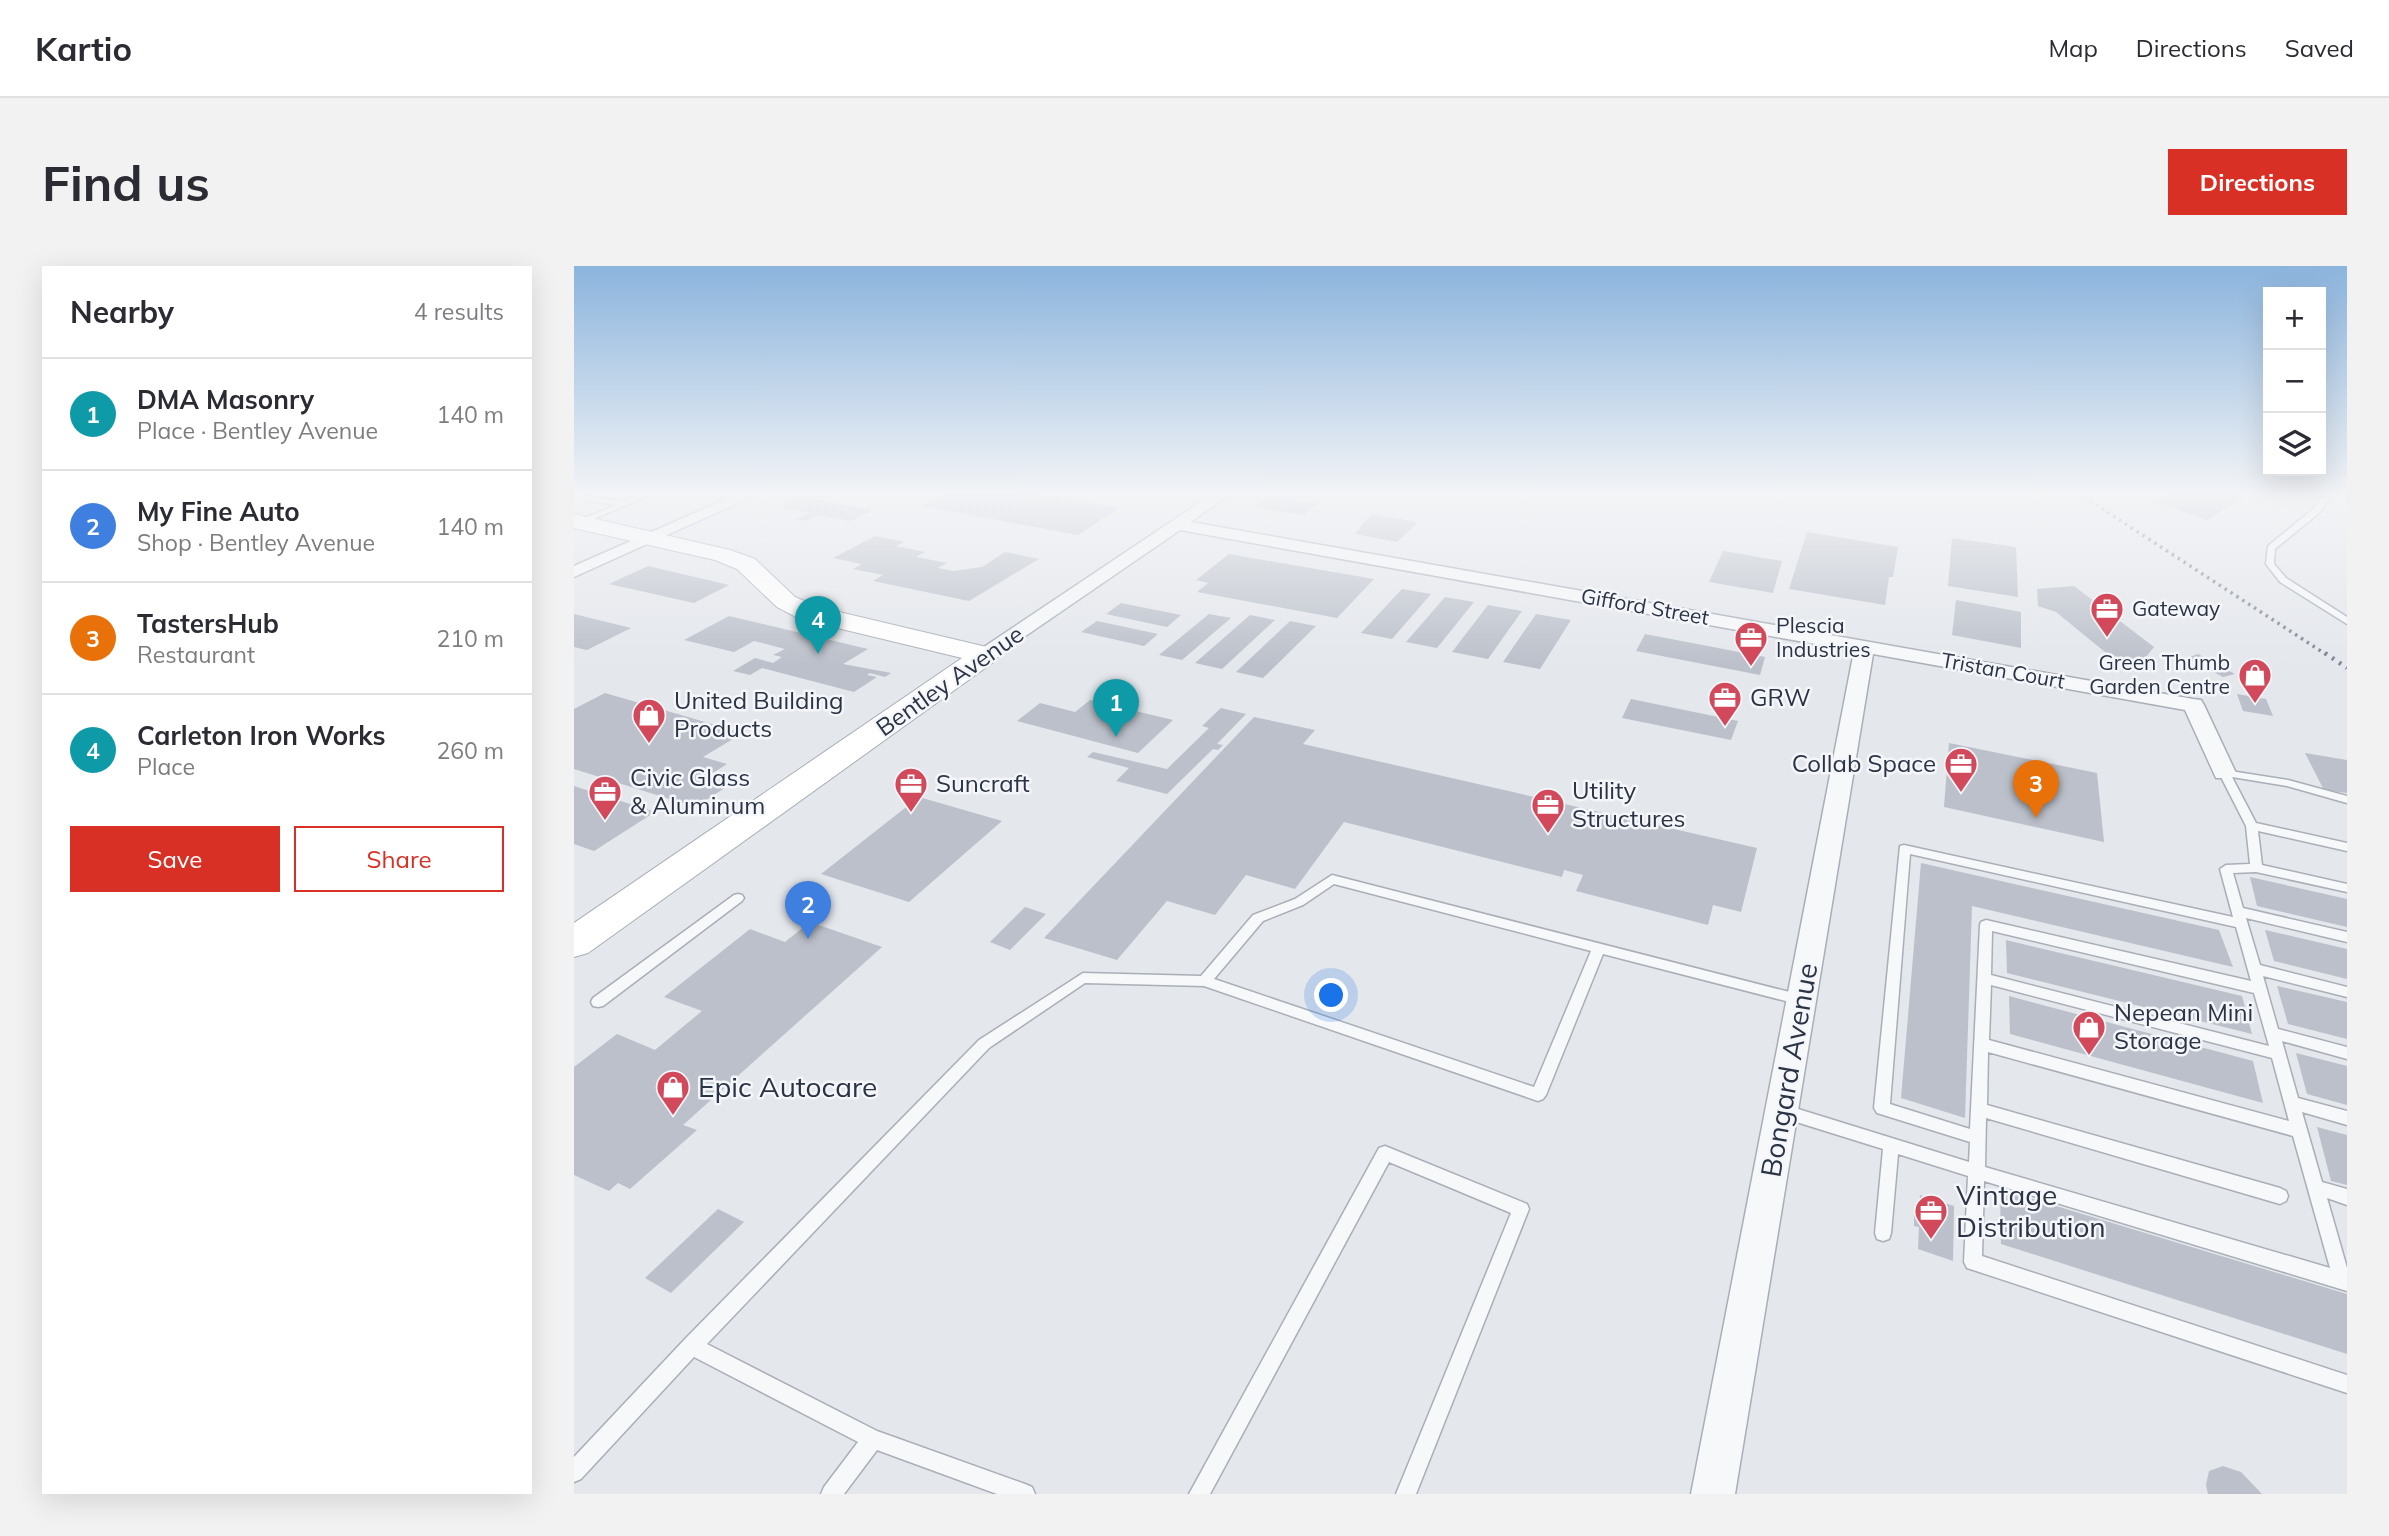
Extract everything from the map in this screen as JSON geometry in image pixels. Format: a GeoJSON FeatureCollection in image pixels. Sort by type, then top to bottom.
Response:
{"type":"FeatureCollection","features":[{"type":"Feature","properties":{"kind":"street"},"geometry":{"type":"LineString","coordinates":[[574,572],[624,550]]}},
{"type":"Feature","properties":{"kind":"street"},"geometry":{"type":"LineString","coordinates":[[703,550],[746,564],[786,603],[809,613],[985,655]]}},
{"type":"Feature","properties":{"kind":"street","name":"Bentley Avenue"},"geometry":{"type":"LineString","coordinates":[[574,943],[985,655],[1140,550]]}},
{"type":"Feature","properties":{"kind":"street","name":"Gifford Street"},"geometry":{"type":"LineString","coordinates":[[1321,550],[1864,646]]}},
{"type":"Feature","properties":{"kind":"street","name":"Tristan Court"},"geometry":{"type":"LineString","coordinates":[[1864,646],[2193,705],[2224,773]]}},
{"type":"Feature","properties":{"kind":"street","name":"Bongard Avenue"},"geometry":{"type":"LineString","coordinates":[[1713,1494],[1864,646]]}},
{"type":"Feature","properties":{"kind":"lane"},"geometry":{"type":"LineString","coordinates":[[2271,550],[2270,564],[2283,580],[2347,621]]}},
{"type":"Feature","properties":{"kind":"lane"},"geometry":{"type":"LineString","coordinates":[[2224,773],[2288,783],[2347,800]]}},
{"type":"Feature","properties":{"kind":"lane"},"geometry":{"type":"LineString","coordinates":[[2224,773],[2252,826],[2256,867]]}},
{"type":"Feature","properties":{"kind":"lane"},"geometry":{"type":"LineString","coordinates":[[2252,826],[2347,847]]}},
{"type":"Feature","properties":{"kind":"lane"},"geometry":{"type":"LineString","coordinates":[[1978,1138],[1882,1108],[1904,849],[2347,937]]}},
{"type":"Feature","properties":{"kind":"lane"},"geometry":{"type":"LineString","coordinates":[[2344,1281],[2226,869],[2256,867],[2347,888]]}},
{"type":"Feature","properties":{"kind":"lane"},"geometry":{"type":"LineString","coordinates":[[1204,981],[1258,918],[1299,902],[1332,880],[1801,1000]]}},
{"type":"Feature","properties":{"kind":"lane"},"geometry":{"type":"LineString","coordinates":[[598,1002],[738,898]]}},
{"type":"Feature","properties":{"kind":"lane"},"geometry":{"type":"LineString","coordinates":[[2261,989],[1986,925],[1973,1262],[2347,1384]]}},
{"type":"Feature","properties":{"kind":"lane"},"geometry":{"type":"LineString","coordinates":[[574,1472],[984,1044],[1083,978],[1204,981],[1538,1095],[1598,949]]}},
{"type":"Feature","properties":{"kind":"lane"},"geometry":{"type":"LineString","coordinates":[[2255,970],[2347,992]]}},
{"type":"Feature","properties":{"kind":"lane"},"geometry":{"type":"LineString","coordinates":[[1984,978],[2278,1054]]}},
{"type":"Feature","properties":{"kind":"lane"},"geometry":{"type":"LineString","coordinates":[[2273,1034],[2347,1053]]}},
{"type":"Feature","properties":{"kind":"lane"},"geometry":{"type":"LineString","coordinates":[[1981,1044],[2300,1131]]}},
{"type":"Feature","properties":{"kind":"lane"},"geometry":{"type":"LineString","coordinates":[[2292,1103],[2347,1118]]}},
{"type":"Feature","properties":{"kind":"lane"},"geometry":{"type":"LineString","coordinates":[[1979,1109],[2280,1196]]}},
{"type":"Feature","properties":{"kind":"lane"},"geometry":{"type":"LineString","coordinates":[[1782,1111],[2344,1281]]}},
{"type":"Feature","properties":{"kind":"lane"},"geometry":{"type":"LineString","coordinates":[[1883,1233],[1891,1145]]}},
{"type":"Feature","properties":{"kind":"lane"},"geometry":{"type":"LineString","coordinates":[[1199,1494],[1385,1153],[1521,1209],[1406,1494]]}},
{"type":"Feature","properties":{"kind":"lane"},"geometry":{"type":"LineString","coordinates":[[2315,1187],[2347,1197]]}},
{"type":"Feature","properties":{"kind":"lane"},"geometry":{"type":"LineString","coordinates":[[692,1346],[873,1439],[1025,1494]]}},
{"type":"Feature","properties":{"kind":"lane"},"geometry":{"type":"LineString","coordinates":[[831,1494],[873,1439]]}},
{"type":"Feature","properties":{"kind":"building"},"geometry":{"type":"Polygon","coordinates":[[[848,550],[917,550],[925,552],[916,557],[947,563],[938,568],[953,571],[982,567],[1005,552],[1039,559],[969,601],[873,581],[883,575],[853,569],[862,564],[833,558],[848,550]]]}},
{"type":"Feature","properties":{"kind":"building"},"geometry":{"type":"Polygon","coordinates":[[[1801,550],[1897,550],[1893,577],[1889,577],[1885,605],[1789,589],[1801,550]]]}},
{"type":"Feature","properties":{"kind":"building"},"geometry":{"type":"Polygon","coordinates":[[[1951,550],[2016,550],[2018,597],[1948,586],[1951,550]]]}},
{"type":"Feature","properties":{"kind":"building"},"geometry":{"type":"Polygon","coordinates":[[[1723,551],[1782,561],[1773,593],[1709,582],[1723,551]]]}},
{"type":"Feature","properties":{"kind":"building"},"geometry":{"type":"Polygon","coordinates":[[[1229,554],[1374,579],[1337,618],[1197,592],[1208,583],[1196,580],[1229,554]]]}},
{"type":"Feature","properties":{"kind":"building"},"geometry":{"type":"Polygon","coordinates":[[[648,566],[729,585],[694,603],[609,584],[648,566]]]}},
{"type":"Feature","properties":{"kind":"building"},"geometry":{"type":"Polygon","coordinates":[[[2074,586],[2154,647],[2137,668],[2116,661],[2056,612],[2038,606],[2037,589],[2074,586]]]}},
{"type":"Feature","properties":{"kind":"building"},"geometry":{"type":"Polygon","coordinates":[[[1402,589],[1431,594],[1392,639],[1361,633],[1402,589]]]}},
{"type":"Feature","properties":{"kind":"building"},"geometry":{"type":"Polygon","coordinates":[[[1445,597],[1474,602],[1437,648],[1406,642],[1445,597]]]}},
{"type":"Feature","properties":{"kind":"building"},"geometry":{"type":"Polygon","coordinates":[[[1956,600],[2021,612],[2021,648],[1952,635],[1956,600]]]}},
{"type":"Feature","properties":{"kind":"building"},"geometry":{"type":"Polygon","coordinates":[[[1121,603],[1181,615],[1167,627],[1106,614],[1121,603]]]}},
{"type":"Feature","properties":{"kind":"building"},"geometry":{"type":"Polygon","coordinates":[[[1488,605],[1522,611],[1488,659],[1452,652],[1488,605]]]}},
{"type":"Feature","properties":{"kind":"building"},"geometry":{"type":"Polygon","coordinates":[[[574,614],[631,628],[587,650],[574,647],[574,614]]]}},
{"type":"Feature","properties":{"kind":"building"},"geometry":{"type":"Polygon","coordinates":[[[1209,614],[1231,618],[1182,660],[1159,655],[1209,614]]]}},
{"type":"Feature","properties":{"kind":"building"},"geometry":{"type":"Polygon","coordinates":[[[1536,614],[1571,620],[1540,669],[1503,662],[1536,614]]]}},
{"type":"Feature","properties":{"kind":"building"},"geometry":{"type":"Polygon","coordinates":[[[1250,615],[1275,620],[1222,669],[1195,663],[1250,615]]]}},
{"type":"Feature","properties":{"kind":"building"},"geometry":{"type":"Polygon","coordinates":[[[729,616],[868,649],[843,664],[891,673],[885,677],[870,673],[867,675],[877,677],[854,692],[762,668],[750,675],[733,671],[755,658],[773,663],[782,657],[773,655],[785,649],[754,641],[734,652],[684,640],[729,616]]]}},
{"type":"Feature","properties":{"kind":"building"},"geometry":{"type":"Polygon","coordinates":[[[1097,621],[1158,634],[1144,646],[1081,632],[1097,621]]]}},
{"type":"Feature","properties":{"kind":"building"},"geometry":{"type":"Polygon","coordinates":[[[1290,621],[1316,626],[1263,678],[1236,672],[1290,621]]]}},
{"type":"Feature","properties":{"kind":"building"},"geometry":{"type":"Polygon","coordinates":[[[1645,634],[1765,657],[1760,675],[1636,651],[1645,634]]]}},
{"type":"Feature","properties":{"kind":"building"},"geometry":{"type":"Polygon","coordinates":[[[2198,654],[2235,674],[2223,677],[2187,658],[2198,654]]]}},
{"type":"Feature","properties":{"kind":"building","name":"United Building Products"},"geometry":{"type":"Polygon","coordinates":[[[605,693],[743,733],[703,757],[727,764],[705,778],[728,786],[695,807],[574,769],[574,709],[605,693]]]}},
{"type":"Feature","properties":{"kind":"building","name":"Green Thumb Garden Centre"},"geometry":{"type":"Polygon","coordinates":[[[2237,694],[2266,699],[2273,716],[2243,711],[2237,694]]]}},
{"type":"Feature","properties":{"kind":"building"},"geometry":{"type":"Polygon","coordinates":[[[1631,699],[1738,721],[1731,740],[1622,718],[1631,699]]]}},
{"type":"Feature","properties":{"kind":"building"},"geometry":{"type":"Polygon","coordinates":[[[1090,700],[1173,720],[1138,753],[1017,721],[1040,703],[1075,712],[1090,700]]]}},
{"type":"Feature","properties":{"kind":"building"},"geometry":{"type":"Polygon","coordinates":[[[1221,708],[1246,714],[1217,744],[1223,745],[1218,750],[1213,749],[1167,794],[1116,781],[1129,768],[1087,757],[1093,752],[1167,769],[1209,728],[1202,726],[1221,708]]]}},
{"type":"Feature","properties":{"kind":"building","name":"Utility Structures"},"geometry":{"type":"Polygon","coordinates":[[[1254,717],[1315,730],[1303,744],[1757,848],[1741,912],[1713,905],[1708,925],[1576,891],[1583,875],[1564,870],[1562,877],[1344,822],[1295,889],[1246,875],[1215,915],[1167,901],[1117,960],[1044,938],[1254,717]]]}},
{"type":"Feature","properties":{"kind":"building"},"geometry":{"type":"Polygon","coordinates":[[[1949,743],[2097,773],[2104,842],[1944,807],[1949,743]]]}},
{"type":"Feature","properties":{"kind":"building"},"geometry":{"type":"Polygon","coordinates":[[[2305,753],[2347,760],[2347,793],[2324,790],[2305,753]]]}},
{"type":"Feature","properties":{"kind":"building"},"geometry":{"type":"Polygon","coordinates":[[[574,786],[655,812],[594,851],[574,844],[574,786]]]}},
{"type":"Feature","properties":{"kind":"building"},"geometry":{"type":"Polygon","coordinates":[[[919,797],[1002,821],[909,902],[821,874],[919,797]]]}},
{"type":"Feature","properties":{"kind":"building"},"geometry":{"type":"Polygon","coordinates":[[[1921,863],[2219,930],[2233,967],[1972,906],[1965,1118],[1901,1098],[1921,863]]]}},
{"type":"Feature","properties":{"kind":"building"},"geometry":{"type":"Polygon","coordinates":[[[2250,877],[2347,899],[2347,927],[2257,906],[2250,877]]]}},
{"type":"Feature","properties":{"kind":"building"},"geometry":{"type":"Polygon","coordinates":[[[1025,907],[1046,914],[1010,950],[990,942],[1025,907]]]}},
{"type":"Feature","properties":{"kind":"building"},"geometry":{"type":"Polygon","coordinates":[[[810,922],[882,947],[683,1125],[697,1130],[630,1189],[618,1183],[609,1191],[574,1175],[574,1067],[617,1034],[655,1050],[702,1011],[664,997],[750,929],[785,942],[810,922]]]}},
{"type":"Feature","properties":{"kind":"building"},"geometry":{"type":"Polygon","coordinates":[[[2265,930],[2347,949],[2347,979],[2274,961],[2265,930]]]}},
{"type":"Feature","properties":{"kind":"building"},"geometry":{"type":"Polygon","coordinates":[[[2006,940],[2242,996],[2252,1034],[2007,973],[2006,940]]]}},
{"type":"Feature","properties":{"kind":"building"},"geometry":{"type":"Polygon","coordinates":[[[2277,986],[2347,1002],[2347,1039],[2288,1024],[2277,986]]]}},
{"type":"Feature","properties":{"kind":"building"},"geometry":{"type":"Polygon","coordinates":[[[2009,996],[2253,1061],[2263,1103],[2010,1034],[2009,996]]]}},
{"type":"Feature","properties":{"kind":"building"},"geometry":{"type":"Polygon","coordinates":[[[2296,1053],[2347,1066],[2347,1105],[2307,1094],[2296,1053]]]}},
{"type":"Feature","properties":{"kind":"building"},"geometry":{"type":"Polygon","coordinates":[[[2317,1127],[2347,1135],[2347,1185],[2331,1181],[2317,1127]]]}},
{"type":"Feature","properties":{"kind":"building"},"geometry":{"type":"Polygon","coordinates":[[[2000,1189],[2347,1294],[2347,1354],[2001,1244],[2000,1189]]]}},
{"type":"Feature","properties":{"kind":"building"},"geometry":{"type":"Polygon","coordinates":[[[1920,1195],[1954,1206],[1953,1261],[1918,1249],[1919,1227],[1914,1226],[1914,1214],[1919,1216],[1920,1195]]]}},
{"type":"Feature","properties":{"kind":"building"},"geometry":{"type":"Polygon","coordinates":[[[718,1209],[744,1222],[671,1293],[645,1278],[718,1209]]]}},
{"type":"Feature","properties":{"kind":"building"},"geometry":{"type":"Polygon","coordinates":[[[2223,1466],[2241,1472],[2262,1494],[2208,1494],[2206,1485],[2209,1471],[2223,1466]]]}},
{"type":"Feature","properties":{"kind":"railway"},"geometry":{"type":"LineString","coordinates":[[2166,550],[2327,655]]}},
{"type":"Feature","properties":{"kind":"railway"},"geometry":{"type":"LineString","coordinates":[[2325,653],[2347,668]]}},
{"type":"Feature","properties":{"kind":"place","name":"Gateway"},"geometry":{"type":"Point","coordinates":[2107,639]}},
{"type":"Feature","properties":{"kind":"place","name":"Carleton Iron Works"},"geometry":{"type":"Point","coordinates":[818,654]}},
{"type":"Feature","properties":{"kind":"place","name":"Plescia Industries"},"geometry":{"type":"Point","coordinates":[1751,668]}},
{"type":"Feature","properties":{"kind":"place","name":"Green Thumb Garden Centre"},"geometry":{"type":"Point","coordinates":[2255,705]}},
{"type":"Feature","properties":{"kind":"place","name":"GRW"},"geometry":{"type":"Point","coordinates":[1725,728]}},
{"type":"Feature","properties":{"kind":"place","name":"DMA Masonry"},"geometry":{"type":"Point","coordinates":[1116,737]}},
{"type":"Feature","properties":{"kind":"place","name":"United Building Products"},"geometry":{"type":"Point","coordinates":[649,745]}},
{"type":"Feature","properties":{"kind":"place","name":"Collab Space"},"geometry":{"type":"Point","coordinates":[1961,794]}},
{"type":"Feature","properties":{"kind":"place","name":"Suncraft"},"geometry":{"type":"Point","coordinates":[911,814]}},
{"type":"Feature","properties":{"kind":"place","name":"TastersHub"},"geometry":{"type":"Point","coordinates":[2036,818]}},
{"type":"Feature","properties":{"kind":"place","name":"Civic Glass & Aluminum"},"geometry":{"type":"Point","coordinates":[605,822]}},
{"type":"Feature","properties":{"kind":"place","name":"Utility Structures"},"geometry":{"type":"Point","coordinates":[1548,835]}},
{"type":"Feature","properties":{"kind":"place","name":"My Fine Auto"},"geometry":{"type":"Point","coordinates":[808,939]}},
{"type":"Feature","properties":{"kind":"place","name":"Nepean Mini Storage"},"geometry":{"type":"Point","coordinates":[2089,1057]}},
{"type":"Feature","properties":{"kind":"place","name":"Epic Autocare"},"geometry":{"type":"Point","coordinates":[673,1117]}},
{"type":"Feature","properties":{"kind":"place","name":"Vintage Distribution"},"geometry":{"type":"Point","coordinates":[1931,1241]}}]}
